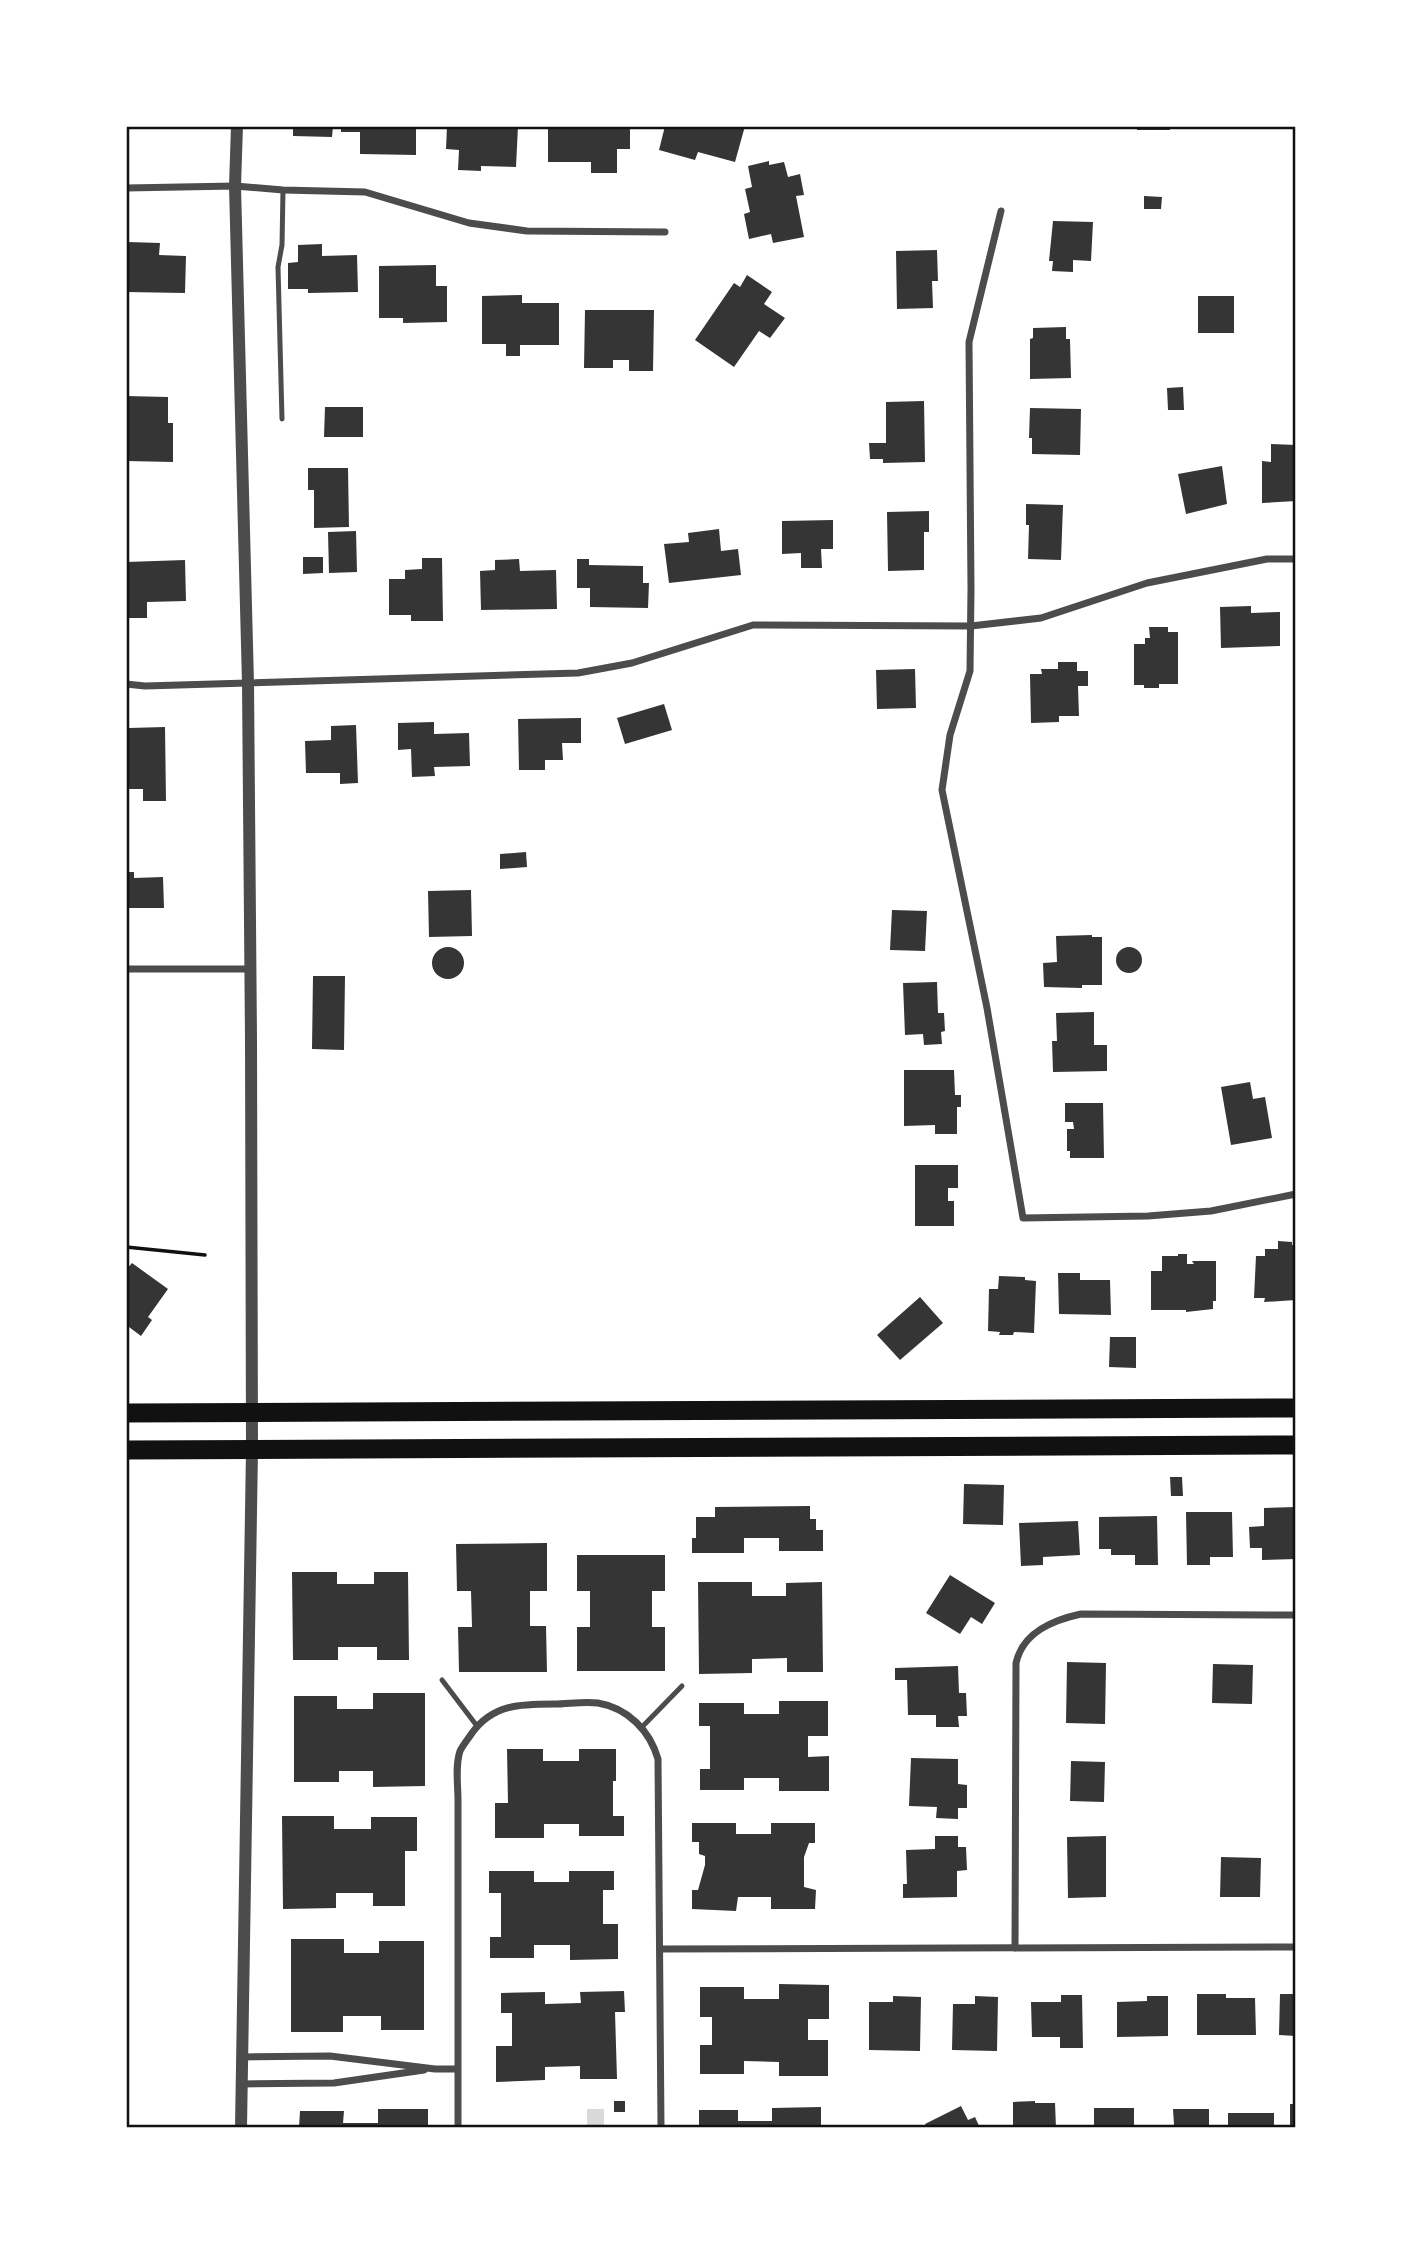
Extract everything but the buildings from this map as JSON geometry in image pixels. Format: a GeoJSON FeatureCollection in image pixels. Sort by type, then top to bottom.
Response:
{"type":"FeatureCollection","features":[{"type":"Feature","properties":{"kind":"highway"},"geometry":{"type":"LineString","coordinates":[[126,1413],[1296,1408]]}},
{"type":"Feature","properties":{"kind":"highway"},"geometry":{"type":"LineString","coordinates":[[126,1450],[1296,1446]]}},
{"type":"Feature","properties":{"kind":"street"},"geometry":{"type":"LineString","coordinates":[[237,126],[235,186],[248,682],[252,1413],[241,2128]]}},
{"type":"Feature","properties":{"kind":"street"},"geometry":{"type":"LineString","coordinates":[[126,188],[235,186],[365,192],[469,223],[527,230],[665,232]]}},
{"type":"Feature","properties":{"kind":"street"},"geometry":{"type":"LineString","coordinates":[[1001,211],[969,342],[970,671],[950,735],[942,790],[987,1008],[1023,1218],[1147,1216],[1198,1212],[1296,1194]]}},
{"type":"Feature","properties":{"kind":"street"},"geometry":{"type":"LineString","coordinates":[[126,684],[145,686],[578,673],[632,663],[753,625],[971,626],[1041,618],[1147,583],[1268,559],[1296,559]]}},
{"type":"Feature","properties":{"kind":"street"},"geometry":{"type":"LineString","coordinates":[[126,969],[251,969]]}},
{"type":"Feature","properties":{"kind":"street"},"geometry":{"type":"LineString","coordinates":[[1015,1948],[1016,1663],[1024,1643],[1040,1628],[1059,1619],[1082,1614],[1296,1615]]}},
{"type":"Feature","properties":{"kind":"street"},"geometry":{"type":"LineString","coordinates":[[458,2128],[460,1751],[477,1726],[505,1707],[519,1704],[598,1703],[629,1716],[642,1727],[658,1759],[661,2128]]}},
{"type":"Feature","properties":{"kind":"street"},"geometry":{"type":"LineString","coordinates":[[660,1949],[1296,1947]]}},
{"type":"Feature","properties":{"kind":"street"},"geometry":{"type":"LineString","coordinates":[[241,2057],[330,2056],[435,2069],[457,2069]]}},
{"type":"Feature","properties":{"kind":"street"},"geometry":{"type":"LineString","coordinates":[[241,2084],[334,2083],[435,2069]]}},
{"type":"Feature","properties":{"kind":"lane"},"geometry":{"type":"LineString","coordinates":[[282,419],[278,267],[282,245],[284,190]]}},
{"type":"Feature","properties":{"kind":"lane"},"geometry":{"type":"LineString","coordinates":[[442,1680],[477,1726]]}},
{"type":"Feature","properties":{"kind":"lane"},"geometry":{"type":"LineString","coordinates":[[642,1727],[682,1686]]}},
{"type":"Feature","properties":{"kind":"path"},"geometry":{"type":"LineString","coordinates":[[126,1247],[205,1255]]}},
{"type":"Feature","properties":{"kind":"shaded area"},"geometry":{"type":"Polygon","coordinates":[[[587,2109],[604,2109],[604,2128],[587,2128],[587,2109]]]}}]}
